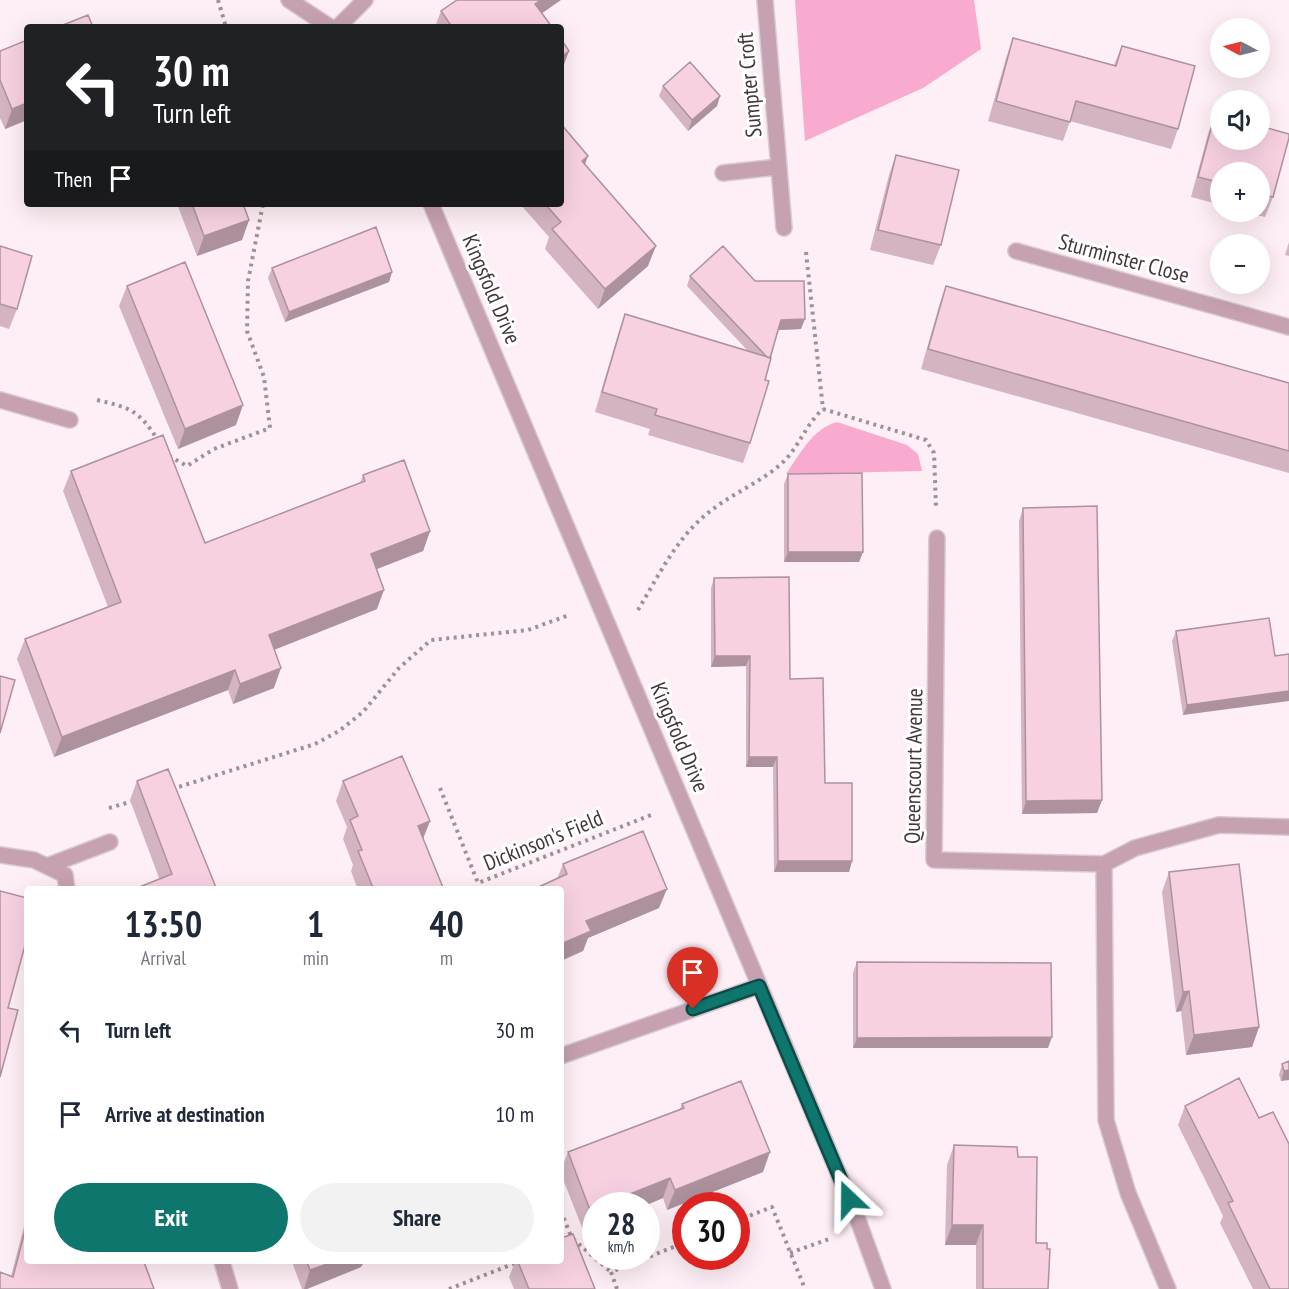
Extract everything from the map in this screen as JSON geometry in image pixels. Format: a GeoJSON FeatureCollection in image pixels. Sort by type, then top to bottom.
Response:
{"type":"FeatureCollection","features":[{"type":"Feature","properties":{"kind":"street"},"geometry":{"type":"LineString","coordinates":[[289,0],[325,24]]}},
{"type":"Feature","properties":{"kind":"street"},"geometry":{"type":"LineString","coordinates":[[341,24],[365,0]]}},
{"type":"Feature","properties":{"kind":"street","name":"Sumpter Croft"},"geometry":{"type":"LineString","coordinates":[[765,0],[784,228]]}},
{"type":"Feature","properties":{"kind":"street","name":"Sumpter Croft"},"geometry":{"type":"LineString","coordinates":[[723,173],[778,167]]}},
{"type":"Feature","properties":{"kind":"street","name":"Kingsfold Drive"},"geometry":{"type":"LineString","coordinates":[[432,207],[861,1228],[883,1289]]}},
{"type":"Feature","properties":{"kind":"street","name":"Sturminster Close"},"geometry":{"type":"LineString","coordinates":[[1016,251],[1289,327]]}},
{"type":"Feature","properties":{"kind":"street"},"geometry":{"type":"LineString","coordinates":[[0,400],[70,420]]}},
{"type":"Feature","properties":{"kind":"street","name":"Queenscourt Avenue"},"geometry":{"type":"LineString","coordinates":[[937,538],[934,860],[1104,864],[1135,848],[1219,825],[1289,827]]}},
{"type":"Feature","properties":{"kind":"street"},"geometry":{"type":"LineString","coordinates":[[47,866],[110,842]]}},
{"type":"Feature","properties":{"kind":"street"},"geometry":{"type":"LineString","coordinates":[[0,855],[34,860],[47,866],[65,875],[66,886]]}},
{"type":"Feature","properties":{"kind":"street"},"geometry":{"type":"LineString","coordinates":[[1104,864],[1106,1120],[1128,1193],[1168,1289]]}},
{"type":"Feature","properties":{"kind":"street"},"geometry":{"type":"LineString","coordinates":[[564,1055],[759,986]]}},
{"type":"Feature","properties":{"kind":"street"},"geometry":{"type":"LineString","coordinates":[[223,1264],[230,1289]]}},
{"type":"Feature","properties":{"kind":"path"},"geometry":{"type":"LineString","coordinates":[[218,0],[225,24]]}},
{"type":"Feature","properties":{"kind":"path"},"geometry":{"type":"LineString","coordinates":[[165,450],[170,458],[187,466],[214,449],[270,428],[264,377],[247,331],[248,281],[262,207]]}},
{"type":"Feature","properties":{"kind":"path"},"geometry":{"type":"LineString","coordinates":[[784,228],[804,239],[823,409]]}},
{"type":"Feature","properties":{"kind":"path"},"geometry":{"type":"LineString","coordinates":[[70,420],[95,400],[130,408],[149,426],[160,442]]}},
{"type":"Feature","properties":{"kind":"path"},"geometry":{"type":"LineString","coordinates":[[823,409],[926,440],[934,453],[937,538]]}},
{"type":"Feature","properties":{"kind":"path"},"geometry":{"type":"LineString","coordinates":[[616,644],[671,556],[701,519],[780,465],[796,450],[812,418],[823,409]]}},
{"type":"Feature","properties":{"kind":"path"},"geometry":{"type":"LineString","coordinates":[[162,792],[315,744],[339,731],[363,712],[399,668],[431,640],[528,630],[599,603]]}},
{"type":"Feature","properties":{"kind":"path","name":"Dickinson's Field"},"geometry":{"type":"LineString","coordinates":[[440,788],[478,884],[683,802]]}},
{"type":"Feature","properties":{"kind":"path"},"geometry":{"type":"LineString","coordinates":[[110,842],[97,812],[141,798]]}},
{"type":"Feature","properties":{"kind":"path"},"geometry":{"type":"LineString","coordinates":[[750,1216],[772,1207],[805,1289]]}},
{"type":"Feature","properties":{"kind":"path"},"geometry":{"type":"LineString","coordinates":[[564,1218],[573,1239],[611,1272],[617,1289]]}},
{"type":"Feature","properties":{"kind":"path"},"geometry":{"type":"LineString","coordinates":[[790,1253],[861,1228]]}},
{"type":"Feature","properties":{"kind":"path"},"geometry":{"type":"LineString","coordinates":[[567,1242],[573,1239]]}},
{"type":"Feature","properties":{"kind":"path"},"geometry":{"type":"LineString","coordinates":[[611,1272],[672,1248]]}},
{"type":"Feature","properties":{"kind":"path"},"geometry":{"type":"LineString","coordinates":[[449,1289],[513,1264]]}},
{"type":"Feature","properties":{"kind":"shaded area"},"geometry":{"type":"Polygon","coordinates":[[[795,0],[974,0],[981,49],[923,88],[805,141],[795,0]]]}},
{"type":"Feature","properties":{"kind":"shaded area"},"geometry":{"type":"Polygon","coordinates":[[[837,422],[907,445],[918,454],[922,471],[786,474],[814,436],[828,425],[837,422]]]}},
{"type":"Feature","properties":{"kind":"building"},"geometry":{"type":"Polygon","coordinates":[[[457,0],[541,0],[535,4],[550,24],[450,24],[441,11],[457,0]]]}},
{"type":"Feature","properties":{"kind":"building"},"geometry":{"type":"Polygon","coordinates":[[[88,15],[92,24],[66,24],[88,15]]]}},
{"type":"Feature","properties":{"kind":"building"},"geometry":{"type":"Polygon","coordinates":[[[1013,38],[1116,66],[1122,46],[1195,66],[1178,129],[1076,101],[1070,122],[996,101],[1013,38]]]}},
{"type":"Feature","properties":{"kind":"building"},"geometry":{"type":"Polygon","coordinates":[[[24,41],[24,104],[12,109],[0,80],[0,51],[24,41]]]}},
{"type":"Feature","properties":{"kind":"building"},"geometry":{"type":"Polygon","coordinates":[[[564,44],[569,51],[564,55],[564,44]]]}},
{"type":"Feature","properties":{"kind":"building"},"geometry":{"type":"Polygon","coordinates":[[[690,62],[720,96],[692,120],[663,86],[690,62]]]}},
{"type":"Feature","properties":{"kind":"building"},"geometry":{"type":"Polygon","coordinates":[[[564,128],[588,156],[582,161],[656,246],[605,289],[552,229],[561,222],[548,207],[564,207],[564,128]]]}},
{"type":"Feature","properties":{"kind":"building"},"geometry":{"type":"Polygon","coordinates":[[[1270,129],[1289,134],[1273,197],[1270,196],[1270,162],[1210,162],[1210,180],[1198,177],[1210,133],[1210,150],[1270,150],[1270,129]]]}},
{"type":"Feature","properties":{"kind":"building"},"geometry":{"type":"Polygon","coordinates":[[[896,155],[959,170],[941,245],[878,230],[896,155]]]}},
{"type":"Feature","properties":{"kind":"building"},"geometry":{"type":"Polygon","coordinates":[[[193,207],[244,207],[249,220],[204,236],[193,207]]]}},
{"type":"Feature","properties":{"kind":"building"},"geometry":{"type":"Polygon","coordinates":[[[376,227],[392,272],[289,312],[272,268],[376,227]]]}},
{"type":"Feature","properties":{"kind":"building"},"geometry":{"type":"Polygon","coordinates":[[[0,246],[32,256],[17,309],[0,304],[0,246]]]}},
{"type":"Feature","properties":{"kind":"building"},"geometry":{"type":"Polygon","coordinates":[[[723,246],[755,281],[804,281],[805,319],[781,320],[770,358],[690,276],[723,246]]]}},
{"type":"Feature","properties":{"kind":"building"},"geometry":{"type":"Polygon","coordinates":[[[185,262],[243,405],[185,429],[127,286],[185,262]]]}},
{"type":"Feature","properties":{"kind":"building"},"geometry":{"type":"Polygon","coordinates":[[[946,286],[1289,383],[1289,451],[928,349],[946,286]]]}},
{"type":"Feature","properties":{"kind":"building"},"geometry":{"type":"Polygon","coordinates":[[[625,314],[771,358],[765,380],[769,381],[750,443],[655,415],[657,409],[602,392],[625,314]]]}},
{"type":"Feature","properties":{"kind":"building"},"geometry":{"type":"Polygon","coordinates":[[[163,435],[205,543],[365,481],[363,475],[404,460],[430,531],[371,554],[384,590],[269,635],[281,668],[240,684],[235,670],[62,737],[25,639],[121,602],[71,471],[163,435]]]}},
{"type":"Feature","properties":{"kind":"building"},"geometry":{"type":"Polygon","coordinates":[[[862,473],[863,552],[788,552],[788,474],[862,473]]]}},
{"type":"Feature","properties":{"kind":"building"},"geometry":{"type":"Polygon","coordinates":[[[1097,506],[1102,800],[1026,801],[1023,508],[1097,506]]]}},
{"type":"Feature","properties":{"kind":"building"},"geometry":{"type":"Polygon","coordinates":[[[789,577],[790,679],[823,678],[825,783],[852,783],[852,861],[778,861],[777,757],[749,757],[750,656],[715,656],[714,578],[789,577]]]}},
{"type":"Feature","properties":{"kind":"building"},"geometry":{"type":"Polygon","coordinates":[[[1269,618],[1275,656],[1289,654],[1289,691],[1187,705],[1176,631],[1269,618]]]}},
{"type":"Feature","properties":{"kind":"building"},"geometry":{"type":"Polygon","coordinates":[[[0,676],[15,680],[0,733],[0,676]]]}},
{"type":"Feature","properties":{"kind":"building"},"geometry":{"type":"Polygon","coordinates":[[[402,756],[430,821],[418,826],[442,886],[372,886],[358,851],[362,850],[350,820],[358,816],[343,781],[402,756]]]}},
{"type":"Feature","properties":{"kind":"building"},"geometry":{"type":"Polygon","coordinates":[[[168,769],[215,886],[142,886],[172,874],[137,781],[168,769]]]}},
{"type":"Feature","properties":{"kind":"building"},"geometry":{"type":"Polygon","coordinates":[[[643,831],[667,889],[586,921],[591,931],[564,943],[564,886],[541,886],[567,874],[563,864],[643,831]]]}},
{"type":"Feature","properties":{"kind":"building"},"geometry":{"type":"Polygon","coordinates":[[[1239,864],[1259,1027],[1194,1035],[1189,991],[1183,992],[1169,872],[1239,864]]]}},
{"type":"Feature","properties":{"kind":"building"},"geometry":{"type":"Polygon","coordinates":[[[0,891],[24,897],[24,949],[8,1008],[18,1010],[0,1077],[0,891]]]}},
{"type":"Feature","properties":{"kind":"building"},"geometry":{"type":"Polygon","coordinates":[[[857,962],[1051,963],[1052,1037],[857,1038],[857,962]]]}},
{"type":"Feature","properties":{"kind":"building"},"geometry":{"type":"Polygon","coordinates":[[[1289,1061],[1289,1070],[1284,1071],[1282,1064],[1289,1061]]]}},
{"type":"Feature","properties":{"kind":"building"},"geometry":{"type":"Polygon","coordinates":[[[1239,1078],[1259,1118],[1273,1112],[1289,1144],[1289,1289],[1270,1289],[1228,1203],[1233,1201],[1185,1106],[1239,1078]]]}},
{"type":"Feature","properties":{"kind":"building"},"geometry":{"type":"Polygon","coordinates":[[[741,1081],[770,1152],[675,1190],[670,1178],[635,1192],[583,1192],[568,1152],[684,1108],[682,1104],[741,1081]]]}},
{"type":"Feature","properties":{"kind":"building"},"geometry":{"type":"Polygon","coordinates":[[[954,1145],[1017,1147],[1018,1157],[1037,1157],[1036,1243],[1047,1243],[1047,1249],[1050,1249],[1048,1289],[983,1289],[983,1225],[952,1225],[954,1145]]]}},
{"type":"Feature","properties":{"kind":"building"},"geometry":{"type":"Polygon","coordinates":[[[573,1234],[582,1256],[582,1270],[587,1270],[595,1289],[529,1289],[519,1264],[564,1264],[564,1237],[573,1234]]]}},
{"type":"Feature","properties":{"kind":"building"},"geometry":{"type":"Polygon","coordinates":[[[24,1235],[24,1264],[145,1264],[154,1289],[0,1289],[0,1272],[13,1277],[24,1235]]]}},
{"type":"Feature","properties":{"kind":"building"},"geometry":{"type":"Polygon","coordinates":[[[308,1264],[327,1264],[310,1270],[308,1264]]]}},
{"type":"Feature","properties":{"kind":"route"},"geometry":{"type":"LineString","coordinates":[[693,1009],[759,986],[849,1199]]}}]}
